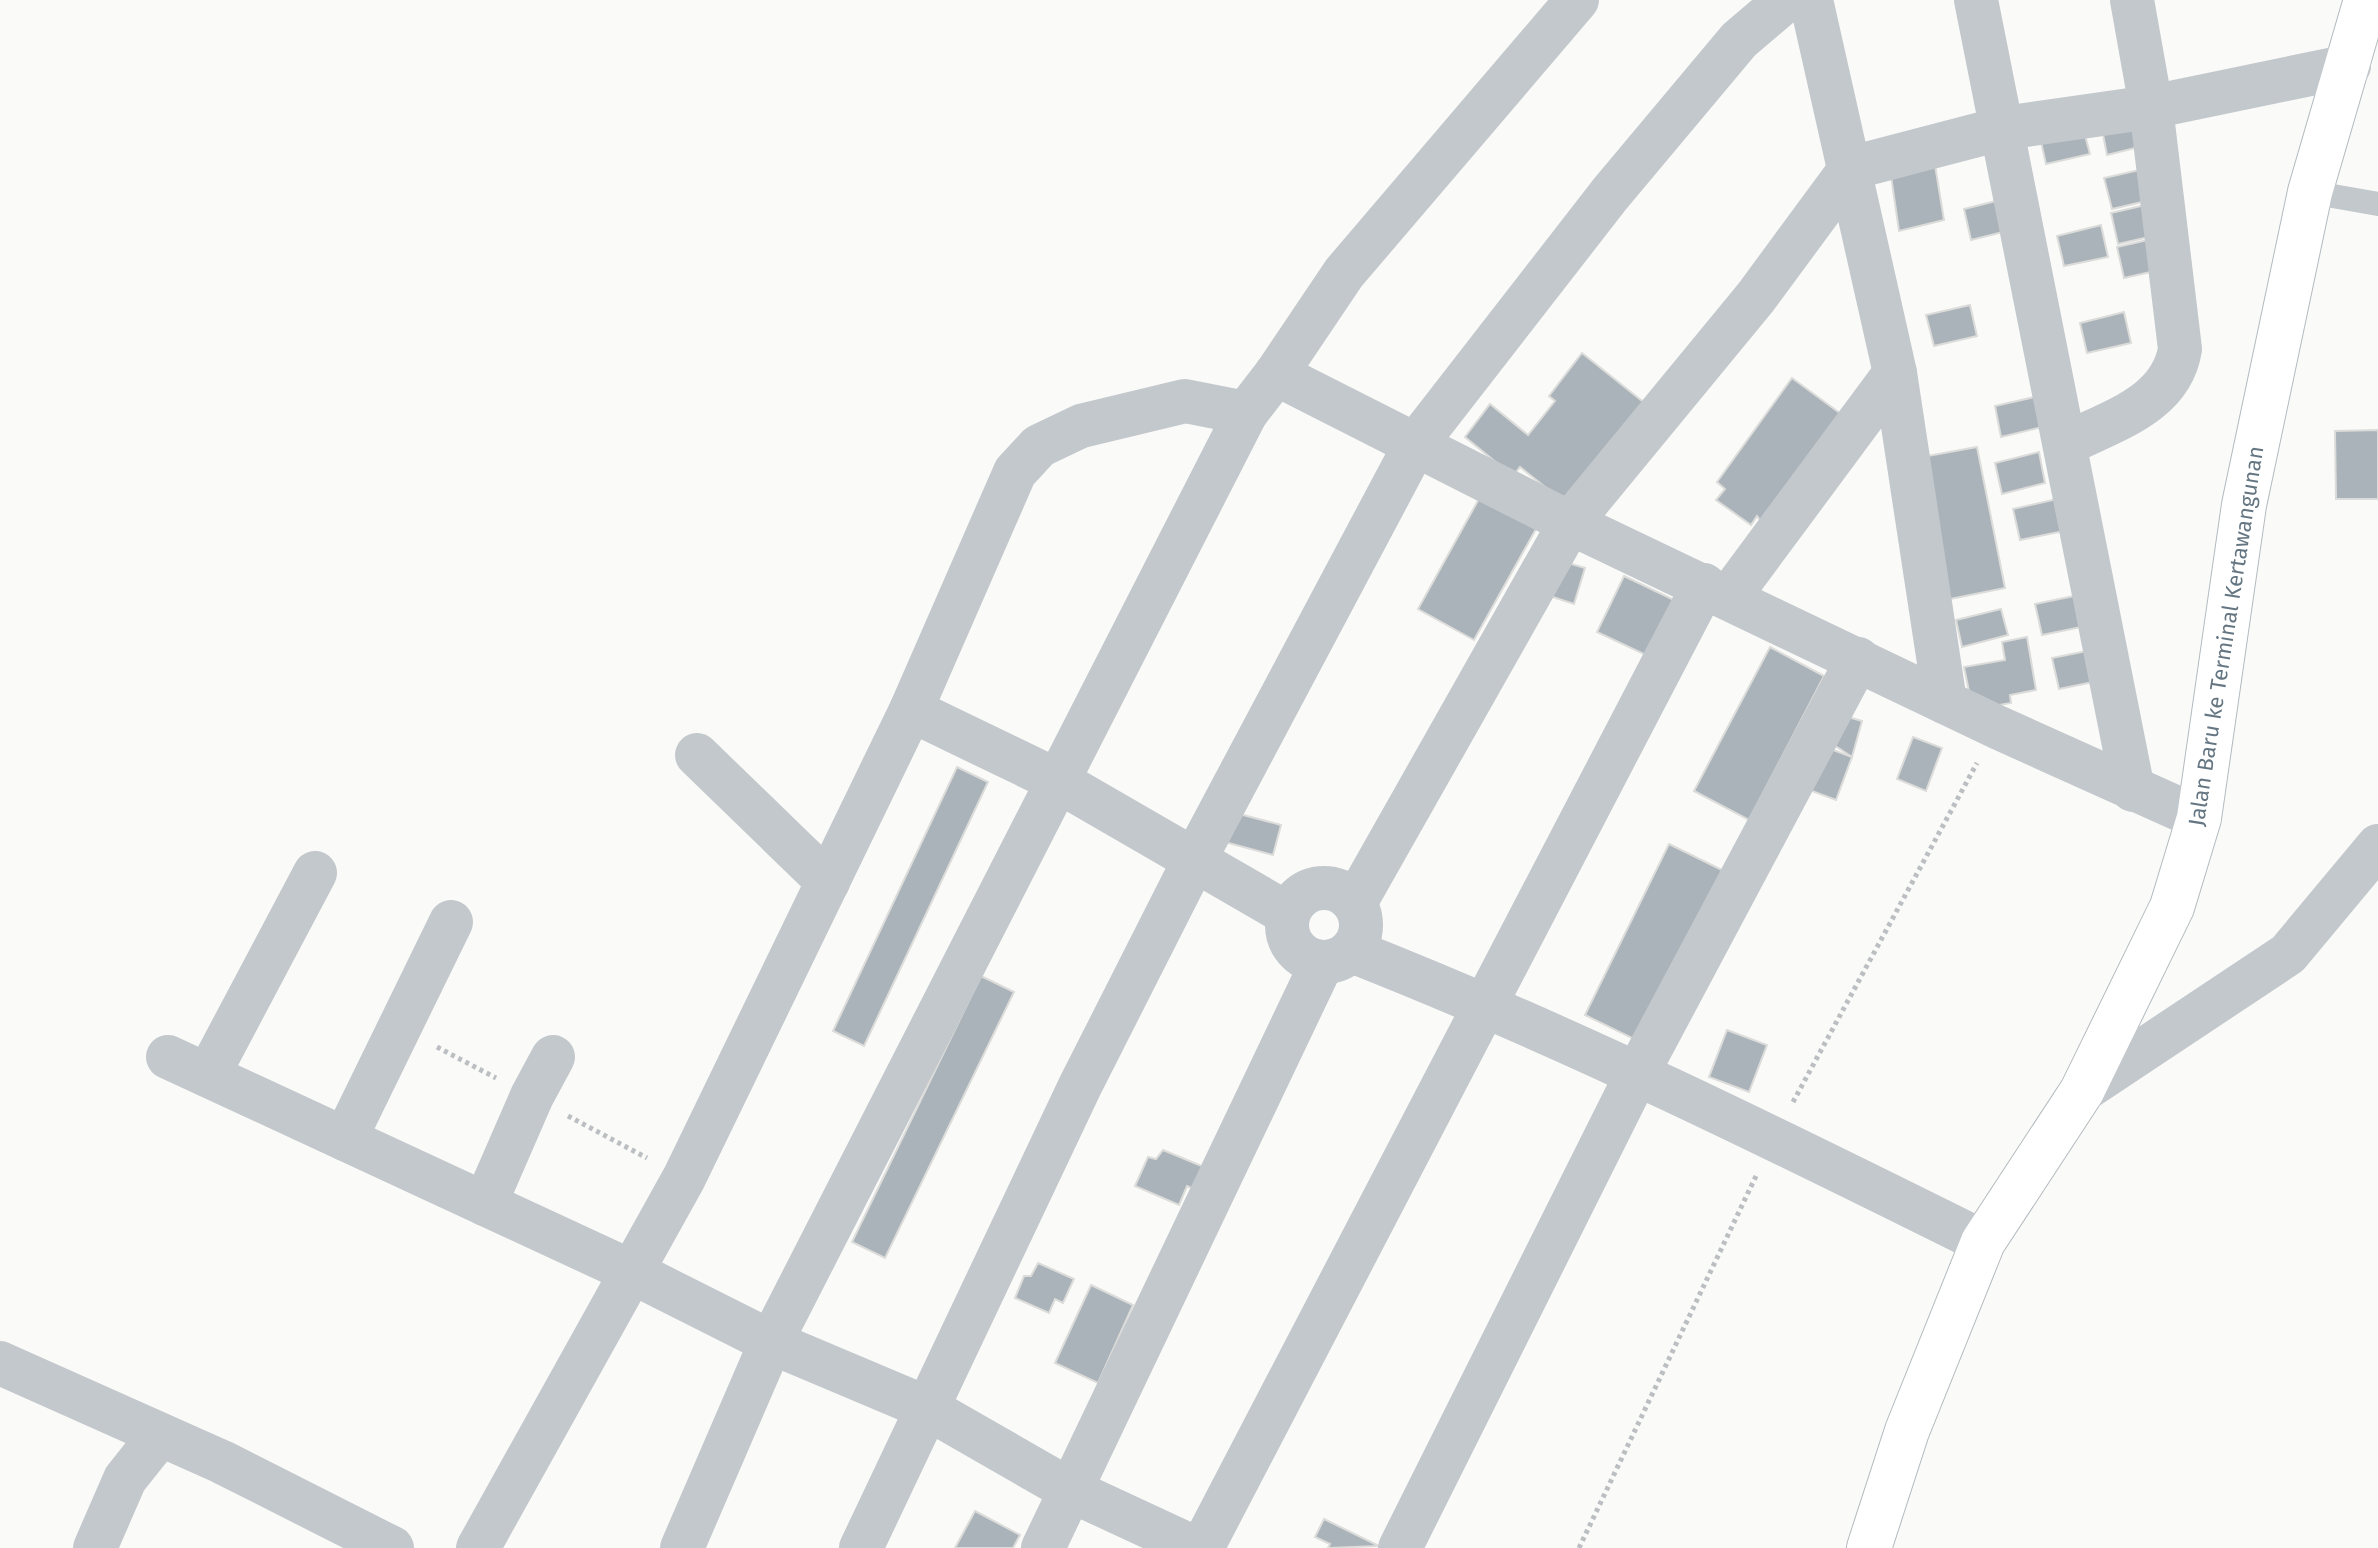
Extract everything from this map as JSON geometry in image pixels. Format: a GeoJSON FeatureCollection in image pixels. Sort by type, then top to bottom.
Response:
{"type":"FeatureCollection","features":[{"type":"Feature","properties":{"kind":"main road","name":"Jalan Baru ke Terminal Kertawangunan"},"geometry":{"type":"LineString","coordinates":[[1869,1548],[1907,1431],[1983,1242],[2082,1091],[2172,907],[2199,818],[2244,505],[2310,192],[2366,0]]}},
{"type":"Feature","properties":{"kind":"street"},"geometry":{"type":"LineString","coordinates":[[682,1548],[771,1342],[1246,413],[1344,273],[1577,0]]}},
{"type":"Feature","properties":{"kind":"street"},"geometry":{"type":"LineString","coordinates":[[861,1548],[1080,1086],[1195,859],[1415,445],[1620,182],[1739,40],[1786,0]]}},
{"type":"Feature","properties":{"kind":"street"},"geometry":{"type":"LineString","coordinates":[[1811,0],[1895,373],[1945,702]]}},
{"type":"Feature","properties":{"kind":"street"},"geometry":{"type":"LineString","coordinates":[[1976,0],[2004,128],[2133,790]]}},
{"type":"Feature","properties":{"kind":"street"},"geometry":{"type":"LineString","coordinates":[[2066,444],[2153,399],[2171,380],[2180,349],[2151,107],[2132,0]]}},
{"type":"Feature","properties":{"kind":"street"},"geometry":{"type":"LineString","coordinates":[[1355,903],[1570,523],[1756,297],[1851,168],[2004,128],[2151,107],[2349,66]]}},
{"type":"Feature","properties":{"kind":"street"},"geometry":{"type":"LineString","coordinates":[[1202,1548],[1484,1003],[1716,591],[1895,373]]}},
{"type":"Feature","properties":{"kind":"street"},"geometry":{"type":"LineString","coordinates":[[1276,374],[1570,523],[1945,702],[2199,818]]}},
{"type":"Feature","properties":{"kind":"street"},"geometry":{"type":"LineString","coordinates":[[478,1548],[684,1178],[911,710],[1015,472],[1039,446],[1081,426],[1185,401],[1246,413]]}},
{"type":"Feature","properties":{"kind":"street"},"geometry":{"type":"LineString","coordinates":[[1400,1548],[1637,1074],[1858,659]]}},
{"type":"Feature","properties":{"kind":"street"},"geometry":{"type":"LineString","coordinates":[[911,710],[1058,781],[1288,914]]}},
{"type":"Feature","properties":{"kind":"street"},"geometry":{"type":"LineString","coordinates":[[697,755],[828,882]]}},
{"type":"Feature","properties":{"kind":"street"},"geometry":{"type":"LineString","coordinates":[[2082,1091],[2288,954],[2378,846]]}},
{"type":"Feature","properties":{"kind":"street"},"geometry":{"type":"LineString","coordinates":[[208,1075],[315,873]]}},
{"type":"Feature","properties":{"kind":"street"},"geometry":{"type":"LineString","coordinates":[[1043,1548],[1337,957],[1360,936],[1361,919],[1355,903],[1342,892],[1326,887],[1310,890],[1296,900],[1288,914],[1287,932],[1293,947],[1305,958],[1337,957],[1484,1003],[1983,1242]]}},
{"type":"Feature","properties":{"kind":"street"},"geometry":{"type":"LineString","coordinates":[[345,1139],[451,922]]}},
{"type":"Feature","properties":{"kind":"street"},"geometry":{"type":"LineString","coordinates":[[168,1057],[632,1272],[771,1342],[927,1408],[1070,1490],[1195,1548]]}},
{"type":"Feature","properties":{"kind":"street"},"geometry":{"type":"LineString","coordinates":[[485,1204],[532,1096],[553,1057]]}},
{"type":"Feature","properties":{"kind":"street"},"geometry":{"type":"LineString","coordinates":[[0,1363],[306,1502],[392,1548]]}},
{"type":"Feature","properties":{"kind":"street"},"geometry":{"type":"LineString","coordinates":[[95,1548],[125,1479],[160,1435]]}},
{"type":"Feature","properties":{"kind":"lane"},"geometry":{"type":"LineString","coordinates":[[2310,192],[2378,204]]}},
{"type":"Feature","properties":{"kind":"building"},"geometry":{"type":"Polygon","coordinates":[[[2145,114],[2151,144],[2107,155],[2101,124],[2145,114]]]}},
{"type":"Feature","properties":{"kind":"building"},"geometry":{"type":"Polygon","coordinates":[[[2082,124],[2090,154],[2046,164],[2039,133],[2082,124]]]}},
{"type":"Feature","properties":{"kind":"building"},"geometry":{"type":"Polygon","coordinates":[[[1935,165],[1944,220],[1899,231],[1891,176],[1935,165]]]}},
{"type":"Feature","properties":{"kind":"building"},"geometry":{"type":"Polygon","coordinates":[[[2148,168],[2155,199],[2112,209],[2104,178],[2148,168]]]}},
{"type":"Feature","properties":{"kind":"building"},"geometry":{"type":"Polygon","coordinates":[[[2008,198],[2015,229],[1971,240],[1964,209],[2008,198]]]}},
{"type":"Feature","properties":{"kind":"building"},"geometry":{"type":"Polygon","coordinates":[[[2154,203],[2162,234],[2118,244],[2111,213],[2154,203]]]}},
{"type":"Feature","properties":{"kind":"building"},"geometry":{"type":"Polygon","coordinates":[[[2101,225],[2108,257],[2064,266],[2057,236],[2101,225]]]}},
{"type":"Feature","properties":{"kind":"building"},"geometry":{"type":"Polygon","coordinates":[[[2161,237],[2168,268],[2124,278],[2117,247],[2161,237]]]}},
{"type":"Feature","properties":{"kind":"building"},"geometry":{"type":"Polygon","coordinates":[[[1970,305],[1977,336],[1934,346],[1926,315],[1970,305]]]}},
{"type":"Feature","properties":{"kind":"building"},"geometry":{"type":"Polygon","coordinates":[[[2124,312],[2131,343],[2087,353],[2080,323],[2124,312]]]}},
{"type":"Feature","properties":{"kind":"building"},"geometry":{"type":"Polygon","coordinates":[[[1582,353],[1647,405],[1568,505],[1520,467],[1513,476],[1465,437],[1490,404],[1528,435],[1555,401],[1549,396],[1582,353]]]}},
{"type":"Feature","properties":{"kind":"building"},"geometry":{"type":"Polygon","coordinates":[[[1792,378],[1841,414],[1762,523],[1757,516],[1751,525],[1716,500],[1725,489],[1717,482],[1792,378]]]}},
{"type":"Feature","properties":{"kind":"building"},"geometry":{"type":"Polygon","coordinates":[[[2039,396],[2046,426],[2001,437],[1995,406],[2039,396]]]}},
{"type":"Feature","properties":{"kind":"building"},"geometry":{"type":"Polygon","coordinates":[[[2378,430],[2378,499],[2336,499],[2335,431],[2378,430]]]}},
{"type":"Feature","properties":{"kind":"building"},"geometry":{"type":"Polygon","coordinates":[[[1977,447],[2005,588],[1950,599],[1922,457],[1977,447]]]}},
{"type":"Feature","properties":{"kind":"building"},"geometry":{"type":"Polygon","coordinates":[[[2039,452],[2045,483],[2002,494],[1995,463],[2039,452]]]}},
{"type":"Feature","properties":{"kind":"building"},"geometry":{"type":"Polygon","coordinates":[[[1480,497],[1536,529],[1474,640],[1418,609],[1480,497]]]}},
{"type":"Feature","properties":{"kind":"building"},"geometry":{"type":"Polygon","coordinates":[[[2057,499],[2064,531],[2020,540],[2013,509],[2057,499]]]}},
{"type":"Feature","properties":{"kind":"building"},"geometry":{"type":"Polygon","coordinates":[[[1558,560],[1585,568],[1574,604],[1547,595],[1558,560]]]}},
{"type":"Feature","properties":{"kind":"building"},"geometry":{"type":"Polygon","coordinates":[[[1624,576],[1674,600],[1648,656],[1597,632],[1624,576]]]}},
{"type":"Feature","properties":{"kind":"building"},"geometry":{"type":"Polygon","coordinates":[[[2079,595],[2086,626],[2042,635],[2035,604],[2079,595]]]}},
{"type":"Feature","properties":{"kind":"building"},"geometry":{"type":"Polygon","coordinates":[[[2001,609],[2008,635],[1962,647],[1956,620],[2001,609]]]}},
{"type":"Feature","properties":{"kind":"building"},"geometry":{"type":"Polygon","coordinates":[[[2027,637],[2036,690],[2010,695],[2011,703],[1982,708],[1970,696],[1964,667],[2005,660],[2002,642],[2027,637]]]}},
{"type":"Feature","properties":{"kind":"building"},"geometry":{"type":"Polygon","coordinates":[[[1770,647],[1824,676],[1749,820],[1694,791],[1770,647]]]}},
{"type":"Feature","properties":{"kind":"building"},"geometry":{"type":"Polygon","coordinates":[[[2097,649],[2103,680],[2059,689],[2052,658],[2097,649]]]}},
{"type":"Feature","properties":{"kind":"building"},"geometry":{"type":"Polygon","coordinates":[[[1841,715],[1862,721],[1852,757],[1825,739],[1841,715]]]}},
{"type":"Feature","properties":{"kind":"building"},"geometry":{"type":"Polygon","coordinates":[[[1913,737],[1942,748],[1926,791],[1897,779],[1913,737]]]}},
{"type":"Feature","properties":{"kind":"building"},"geometry":{"type":"Polygon","coordinates":[[[1820,745],[1852,757],[1836,800],[1804,788],[1820,745]]]}},
{"type":"Feature","properties":{"kind":"building"},"geometry":{"type":"Polygon","coordinates":[[[957,767],[988,782],[864,1046],[833,1031],[957,767]]]}},
{"type":"Feature","properties":{"kind":"building"},"geometry":{"type":"Polygon","coordinates":[[[1232,812],[1281,825],[1273,855],[1225,842],[1232,812]]]}},
{"type":"Feature","properties":{"kind":"building"},"geometry":{"type":"Polygon","coordinates":[[[1669,844],[1724,871],[1640,1042],[1585,1015],[1669,844]]]}},
{"type":"Feature","properties":{"kind":"building"},"geometry":{"type":"Polygon","coordinates":[[[981,976],[1014,992],[885,1258],[852,1242],[981,976]]]}},
{"type":"Feature","properties":{"kind":"building"},"geometry":{"type":"Polygon","coordinates":[[[1727,1030],[1767,1045],[1749,1092],[1709,1077],[1727,1030]]]}},
{"type":"Feature","properties":{"kind":"building"},"geometry":{"type":"Polygon","coordinates":[[[1163,1150],[1204,1167],[1194,1189],[1187,1186],[1179,1205],[1135,1186],[1148,1157],[1156,1159],[1163,1150]]]}},
{"type":"Feature","properties":{"kind":"building"},"geometry":{"type":"Polygon","coordinates":[[[1038,1263],[1074,1279],[1063,1303],[1055,1299],[1049,1313],[1015,1298],[1024,1276],[1031,1276],[1038,1263]]]}},
{"type":"Feature","properties":{"kind":"building"},"geometry":{"type":"Polygon","coordinates":[[[1091,1285],[1133,1305],[1098,1383],[1055,1363],[1091,1285]]]}},
{"type":"Feature","properties":{"kind":"building"},"geometry":{"type":"Polygon","coordinates":[[[975,1511],[1020,1535],[1013,1548],[955,1548],[975,1511]]]}},
{"type":"Feature","properties":{"kind":"building"},"geometry":{"type":"Polygon","coordinates":[[[1324,1519],[1379,1546],[1328,1548],[1330,1544],[1315,1537],[1324,1519]]]}}]}
